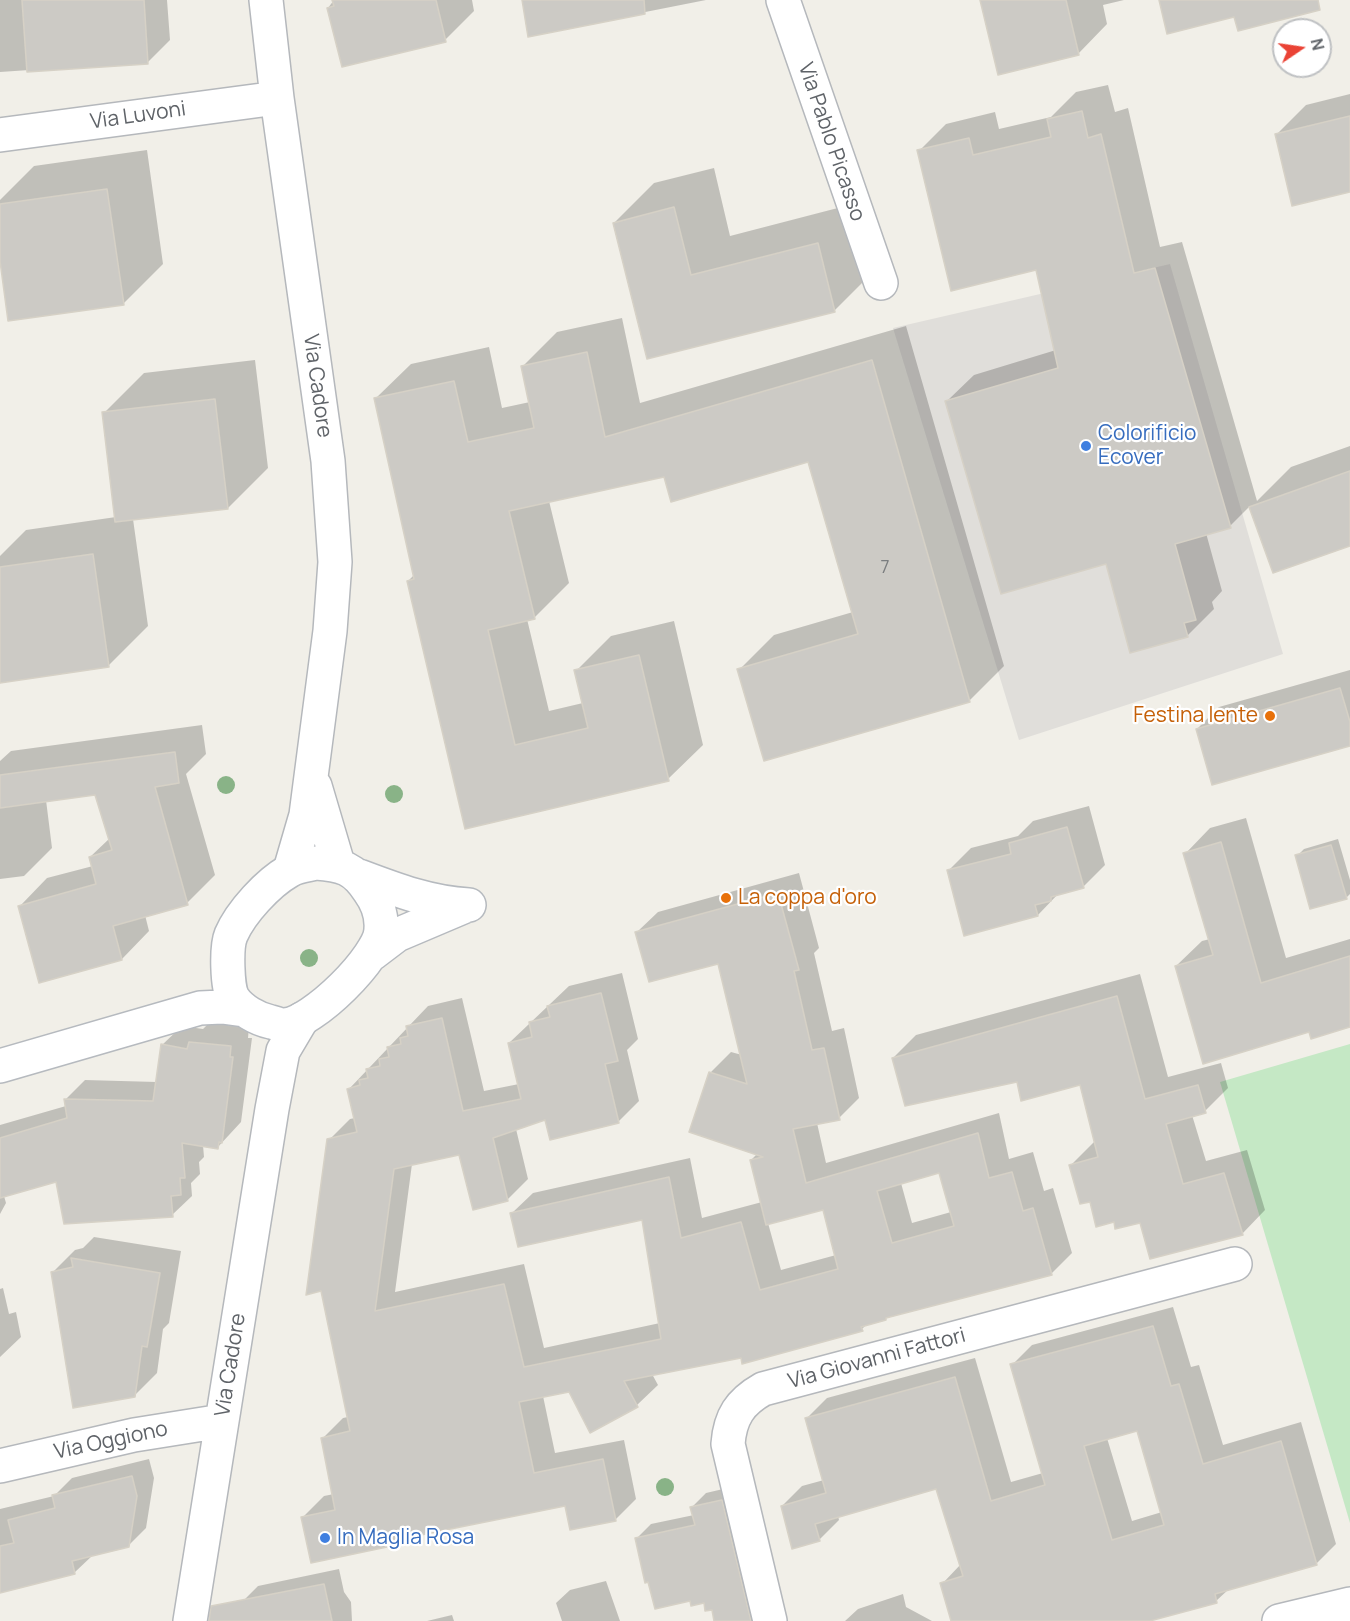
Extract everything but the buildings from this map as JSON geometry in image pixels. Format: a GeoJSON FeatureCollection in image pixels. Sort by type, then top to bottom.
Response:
{"type":"FeatureCollection","features":[{"type":"Feature","properties":{"kind":"street","name":"Via Cadore"},"geometry":{"type":"LineString","coordinates":[[266,0],[277,98],[328,461],[335,562],[330,631],[306,815],[290,870]]}},
{"type":"Feature","properties":{"kind":"street","name":"Via Pablo Picasso"},"geometry":{"type":"LineString","coordinates":[[783,0],[881,283]]}},
{"type":"Feature","properties":{"kind":"street","name":"Via Luvoni"},"geometry":{"type":"LineString","coordinates":[[0,135],[277,98]]}},
{"type":"Feature","properties":{"kind":"street","name":"Via Cadore"},"geometry":{"type":"LineString","coordinates":[[312,772],[348,870]]}},
{"type":"Feature","properties":{"kind":"street"},"geometry":{"type":"LineString","coordinates":[[0,1066],[200,1008],[222,1007],[285,1025],[303,1019],[323,1006],[372,954],[398,935],[469,905],[441,904],[418,898],[348,870],[316,863],[290,870],[265,892],[240,920],[231,936],[228,964],[232,996],[251,1014]]}},
{"type":"Feature","properties":{"kind":"street"},"geometry":{"type":"LineString","coordinates":[[348,870],[378,904],[382,931],[372,954]]}},
{"type":"Feature","properties":{"kind":"street"},"geometry":{"type":"LineString","coordinates":[[130,1028],[191,997],[210,977],[229,950]]}},
{"type":"Feature","properties":{"kind":"street","name":"Via Cadore"},"geometry":{"type":"LineString","coordinates":[[251,1014],[271,1061],[272,1109]]}},
{"type":"Feature","properties":{"kind":"street","name":"Via Cadore"},"geometry":{"type":"LineString","coordinates":[[189,1621],[272,1109],[284,1051],[303,1019]]}},
{"type":"Feature","properties":{"kind":"street","name":"Via Giovanni Fattori"},"geometry":{"type":"LineString","coordinates":[[770,1621],[728,1444],[730,1426],[736,1411],[748,1397],[763,1389],[1235,1264]]}},
{"type":"Feature","properties":{"kind":"street","name":"Via Oggiono"},"geometry":{"type":"LineString","coordinates":[[0,1466],[134,1435],[222,1421]]}},
{"type":"Feature","properties":{"kind":"street"},"geometry":{"type":"LineString","coordinates":[[1279,1621],[1350,1604]]}},
{"type":"Feature","properties":{"kind":"shaded area"},"geometry":{"type":"Polygon","coordinates":[[[1170,264],[1283,654],[1019,740],[893,328],[1170,264]]]}},
{"type":"Feature","properties":{"kind":"green space"},"geometry":{"type":"Polygon","coordinates":[[[1350,1044],[1350,1523],[1220,1082],[1350,1044]]]}},
{"type":"Feature","properties":{"kind":"place","name":"Colorificio Ecover"},"geometry":{"type":"Point","coordinates":[1086,446]}},
{"type":"Feature","properties":{"kind":"place","name":"Festina lente"},"geometry":{"type":"Point","coordinates":[1270,716]}},
{"type":"Feature","properties":{"kind":"place","name":"La coppa d'oro"},"geometry":{"type":"Point","coordinates":[726,898]}},
{"type":"Feature","properties":{"kind":"place","name":"In Maglia Rosa"},"geometry":{"type":"Point","coordinates":[325,1538]}}]}
